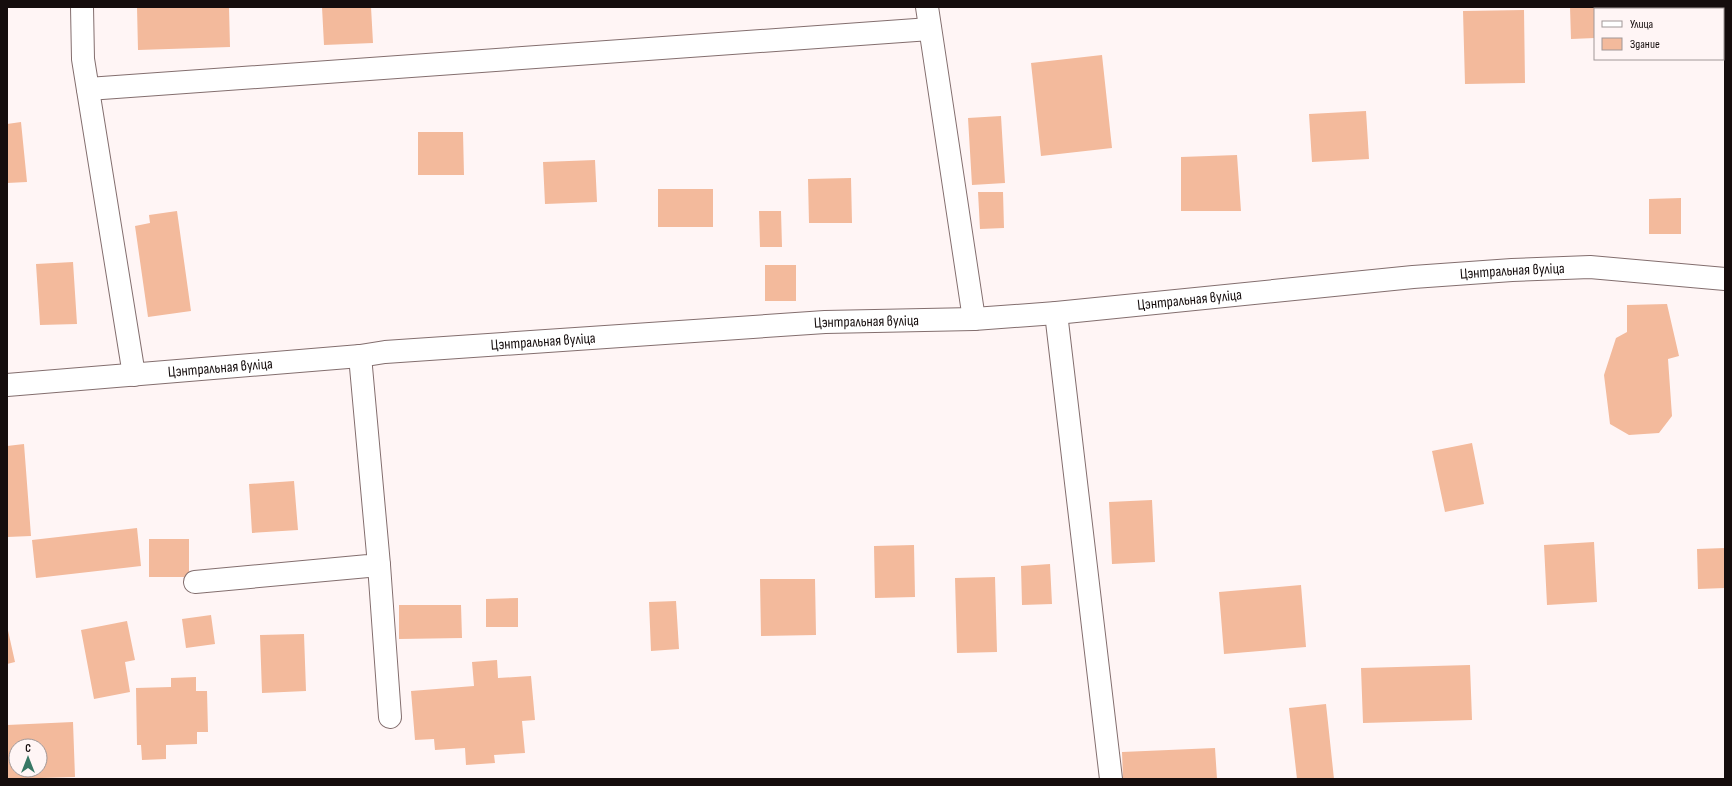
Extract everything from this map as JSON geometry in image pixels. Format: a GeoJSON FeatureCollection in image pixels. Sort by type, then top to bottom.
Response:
{"type":"FeatureCollection","features":[{"type":"Feature","properties":{"kind":"street"},"geometry":{"type":"LineString","coordinates":[[82,7],[83,59],[134,375]]}},
{"type":"Feature","properties":{"kind":"street"},"geometry":{"type":"LineString","coordinates":[[927,7],[936,58],[974,319]]}},
{"type":"Feature","properties":{"kind":"street"},"geometry":{"type":"LineString","coordinates":[[88,89],[930,29]]}},
{"type":"Feature","properties":{"kind":"street","name":"Цэнтральная вуліца"},"geometry":{"type":"LineString","coordinates":[[7,385],[393,352],[825,322],[974,319],[1056,313],[1406,278],[1512,270],[1590,267],[1725,279]]}},
{"type":"Feature","properties":{"kind":"street"},"geometry":{"type":"LineString","coordinates":[[1056,313],[1111,779]]}},
{"type":"Feature","properties":{"kind":"street"},"geometry":{"type":"LineString","coordinates":[[360,356],[379,565],[390,717]]}},
{"type":"Feature","properties":{"kind":"street"},"geometry":{"type":"LineString","coordinates":[[195,582],[379,565]]}},
{"type":"Feature","properties":{"kind":"building"},"geometry":{"type":"Polygon","coordinates":[[[137,7],[229,7],[230,47],[138,50],[137,7]]]}},
{"type":"Feature","properties":{"kind":"building"},"geometry":{"type":"Polygon","coordinates":[[[322,7],[371,7],[373,43],[324,45],[322,7]]]}},
{"type":"Feature","properties":{"kind":"building"},"geometry":{"type":"Polygon","coordinates":[[[1570,7],[1657,7],[1594,8],[1594,38],[1571,39],[1570,7]]]}},
{"type":"Feature","properties":{"kind":"building"},"geometry":{"type":"Polygon","coordinates":[[[1524,10],[1525,83],[1465,84],[1463,11],[1524,10]]]}},
{"type":"Feature","properties":{"kind":"building"},"geometry":{"type":"Polygon","coordinates":[[[1102,55],[1112,148],[1041,156],[1031,63],[1102,55]]]}},
{"type":"Feature","properties":{"kind":"building"},"geometry":{"type":"Polygon","coordinates":[[[1366,111],[1369,159],[1312,162],[1309,114],[1366,111]]]}},
{"type":"Feature","properties":{"kind":"building"},"geometry":{"type":"Polygon","coordinates":[[[1001,116],[1005,183],[972,185],[968,118],[1001,116]]]}},
{"type":"Feature","properties":{"kind":"building"},"geometry":{"type":"Polygon","coordinates":[[[21,122],[27,182],[7,183],[7,124],[21,122]]]}},
{"type":"Feature","properties":{"kind":"building"},"geometry":{"type":"Polygon","coordinates":[[[418,132],[463,132],[464,175],[418,175],[418,132]]]}},
{"type":"Feature","properties":{"kind":"building"},"geometry":{"type":"Polygon","coordinates":[[[1237,155],[1241,211],[1181,211],[1181,157],[1237,155]]]}},
{"type":"Feature","properties":{"kind":"building"},"geometry":{"type":"Polygon","coordinates":[[[595,160],[597,202],[545,204],[543,162],[595,160]]]}},
{"type":"Feature","properties":{"kind":"building"},"geometry":{"type":"Polygon","coordinates":[[[851,178],[852,223],[809,223],[808,179],[851,178]]]}},
{"type":"Feature","properties":{"kind":"building"},"geometry":{"type":"Polygon","coordinates":[[[658,189],[713,189],[713,227],[658,227],[658,189]]]}},
{"type":"Feature","properties":{"kind":"building"},"geometry":{"type":"Polygon","coordinates":[[[978,192],[1003,192],[1004,228],[980,229],[978,192]]]}},
{"type":"Feature","properties":{"kind":"building"},"geometry":{"type":"Polygon","coordinates":[[[1681,198],[1681,234],[1649,234],[1649,199],[1681,198]]]}},
{"type":"Feature","properties":{"kind":"building"},"geometry":{"type":"Polygon","coordinates":[[[177,211],[191,311],[148,317],[135,226],[150,223],[149,215],[177,211]]]}},
{"type":"Feature","properties":{"kind":"building"},"geometry":{"type":"Polygon","coordinates":[[[759,211],[781,211],[782,247],[760,247],[759,211]]]}},
{"type":"Feature","properties":{"kind":"building"},"geometry":{"type":"Polygon","coordinates":[[[73,262],[77,324],[40,325],[36,264],[73,262]]]}},
{"type":"Feature","properties":{"kind":"building"},"geometry":{"type":"Polygon","coordinates":[[[765,265],[796,265],[796,301],[765,301],[765,265]]]}},
{"type":"Feature","properties":{"kind":"building"},"geometry":{"type":"Polygon","coordinates":[[[1667,304],[1679,356],[1668,359],[1672,416],[1659,433],[1629,435],[1610,424],[1604,375],[1616,338],[1627,332],[1627,305],[1667,304]]]}},
{"type":"Feature","properties":{"kind":"building"},"geometry":{"type":"Polygon","coordinates":[[[1472,443],[1484,504],[1445,512],[1432,451],[1472,443]]]}},
{"type":"Feature","properties":{"kind":"building"},"geometry":{"type":"Polygon","coordinates":[[[24,444],[31,536],[7,537],[7,446],[24,444]]]}},
{"type":"Feature","properties":{"kind":"building"},"geometry":{"type":"Polygon","coordinates":[[[294,481],[298,530],[252,533],[249,484],[294,481]]]}},
{"type":"Feature","properties":{"kind":"building"},"geometry":{"type":"Polygon","coordinates":[[[1152,500],[1155,562],[1112,564],[1109,502],[1152,500]]]}},
{"type":"Feature","properties":{"kind":"building"},"geometry":{"type":"Polygon","coordinates":[[[137,528],[141,566],[36,578],[32,540],[137,528]]]}},
{"type":"Feature","properties":{"kind":"building"},"geometry":{"type":"Polygon","coordinates":[[[149,539],[189,539],[189,577],[149,577],[149,539]]]}},
{"type":"Feature","properties":{"kind":"building"},"geometry":{"type":"Polygon","coordinates":[[[1594,542],[1597,602],[1547,605],[1544,545],[1594,542]]]}},
{"type":"Feature","properties":{"kind":"building"},"geometry":{"type":"Polygon","coordinates":[[[914,545],[915,597],[875,598],[874,546],[914,545]]]}},
{"type":"Feature","properties":{"kind":"building"},"geometry":{"type":"Polygon","coordinates":[[[1725,548],[1725,588],[1698,589],[1697,549],[1725,548]]]}},
{"type":"Feature","properties":{"kind":"building"},"geometry":{"type":"Polygon","coordinates":[[[1050,564],[1052,604],[1022,605],[1021,566],[1050,564]]]}},
{"type":"Feature","properties":{"kind":"building"},"geometry":{"type":"Polygon","coordinates":[[[995,577],[997,652],[957,653],[955,578],[995,577]]]}},
{"type":"Feature","properties":{"kind":"building"},"geometry":{"type":"Polygon","coordinates":[[[760,579],[815,579],[816,635],[761,636],[760,579]]]}},
{"type":"Feature","properties":{"kind":"building"},"geometry":{"type":"Polygon","coordinates":[[[1301,585],[1306,647],[1224,654],[1219,592],[1301,585]]]}},
{"type":"Feature","properties":{"kind":"building"},"geometry":{"type":"Polygon","coordinates":[[[518,598],[518,627],[486,627],[486,599],[518,598]]]}},
{"type":"Feature","properties":{"kind":"building"},"geometry":{"type":"Polygon","coordinates":[[[676,601],[679,649],[651,651],[649,602],[676,601]]]}},
{"type":"Feature","properties":{"kind":"building"},"geometry":{"type":"Polygon","coordinates":[[[399,605],[461,605],[462,638],[399,639],[399,605]]]}},
{"type":"Feature","properties":{"kind":"building"},"geometry":{"type":"Polygon","coordinates":[[[211,615],[215,644],[186,648],[182,619],[211,615]]]}},
{"type":"Feature","properties":{"kind":"building"},"geometry":{"type":"Polygon","coordinates":[[[127,621],[135,660],[125,662],[130,692],[94,699],[81,630],[127,621]]]}},
{"type":"Feature","properties":{"kind":"building"},"geometry":{"type":"Polygon","coordinates":[[[7,626],[15,662],[7,664],[7,626]]]}},
{"type":"Feature","properties":{"kind":"building"},"geometry":{"type":"Polygon","coordinates":[[[304,634],[306,691],[262,693],[260,635],[304,634]]]}},
{"type":"Feature","properties":{"kind":"building"},"geometry":{"type":"Polygon","coordinates":[[[497,660],[498,678],[531,676],[535,720],[522,721],[525,753],[494,755],[495,763],[466,765],[465,748],[435,750],[434,739],[415,740],[411,691],[474,686],[472,662],[497,660]]]}},
{"type":"Feature","properties":{"kind":"building"},"geometry":{"type":"Polygon","coordinates":[[[1470,665],[1472,720],[1363,723],[1361,668],[1470,665]]]}},
{"type":"Feature","properties":{"kind":"building"},"geometry":{"type":"Polygon","coordinates":[[[196,677],[196,691],[207,691],[208,732],[197,732],[197,744],[166,745],[166,759],[142,760],[141,745],[137,745],[136,688],[171,687],[171,678],[196,677]]]}},
{"type":"Feature","properties":{"kind":"building"},"geometry":{"type":"Polygon","coordinates":[[[1326,704],[1334,779],[1297,779],[1289,708],[1326,704]]]}},
{"type":"Feature","properties":{"kind":"building"},"geometry":{"type":"Polygon","coordinates":[[[73,722],[75,777],[48,778],[48,738],[8,738],[8,778],[42,778],[8,779],[7,725],[73,722]]]}},
{"type":"Feature","properties":{"kind":"building"},"geometry":{"type":"Polygon","coordinates":[[[1215,748],[1217,779],[1123,779],[1122,752],[1215,748]]]}}]}
